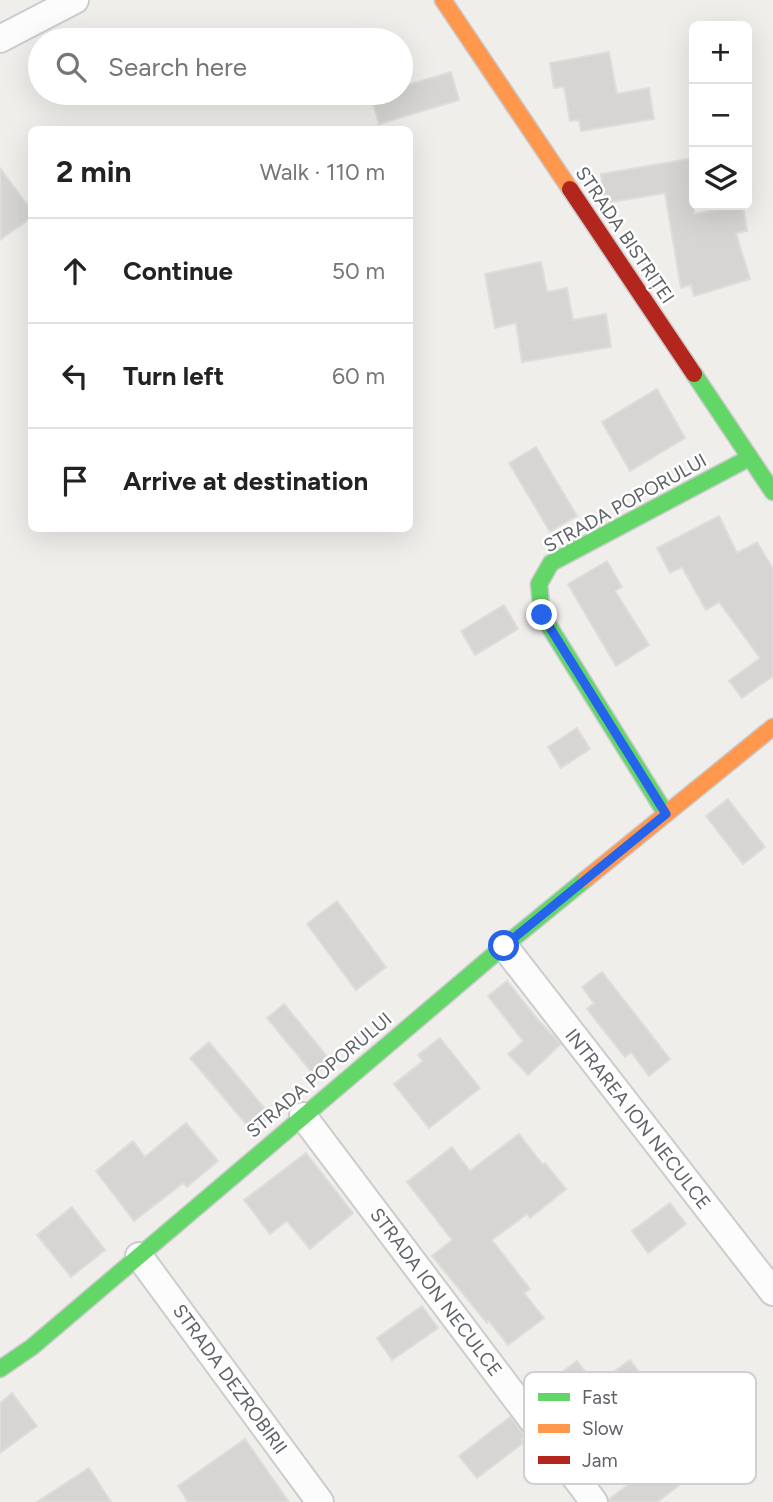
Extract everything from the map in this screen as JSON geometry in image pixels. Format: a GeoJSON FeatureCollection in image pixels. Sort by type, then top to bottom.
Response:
{"type":"FeatureCollection","features":[{"type":"Feature","properties":{"kind":"street"},"geometry":{"type":"LineString","coordinates":[[0,39],[75,0]]}},
{"type":"Feature","properties":{"kind":"street","name":"STRADA BISTRIȚEI"},"geometry":{"type":"LineString","coordinates":[[443,0],[773,492]]}},
{"type":"Feature","properties":{"kind":"street","name":"STRADA POPORULUI"},"geometry":{"type":"LineString","coordinates":[[666,814],[542,615],[539,584],[551,563],[749,458]]}},
{"type":"Feature","properties":{"kind":"street","name":"STRADA POPORULUI"},"geometry":{"type":"LineString","coordinates":[[0,1369],[32,1348],[504,946],[773,727]]}},
{"type":"Feature","properties":{"kind":"street","name":"INTRAREA ION NECULCE"},"geometry":{"type":"LineString","coordinates":[[504,946],[773,1292]]}},
{"type":"Feature","properties":{"kind":"street","name":"STRADA ION NECULCE"},"geometry":{"type":"LineString","coordinates":[[303,1116],[524,1409]]}},
{"type":"Feature","properties":{"kind":"street","name":"STRADA DEZROBIRII"},"geometry":{"type":"LineString","coordinates":[[139,1256],[320,1502]]}},
{"type":"Feature","properties":{"kind":"street","name":"STRADA ION NECULCE"},"geometry":{"type":"LineString","coordinates":[[580,1484],[594,1502]]}},
{"type":"Feature","properties":{"kind":"building"},"geometry":{"type":"Polygon","coordinates":[[[609,52],[617,94],[649,88],[654,119],[581,131],[579,120],[570,121],[564,87],[554,88],[550,63],[609,52]]]}},
{"type":"Feature","properties":{"kind":"building"},"geometry":{"type":"Polygon","coordinates":[[[451,72],[459,100],[379,124],[374,105],[413,105],[413,83],[451,72]]]}},
{"type":"Feature","properties":{"kind":"building"},"geometry":{"type":"Polygon","coordinates":[[[689,159],[689,210],[694,210],[694,214],[716,210],[744,210],[747,231],[736,233],[750,279],[694,296],[691,285],[681,288],[665,193],[605,203],[601,174],[689,159]]]}},
{"type":"Feature","properties":{"kind":"building"},"geometry":{"type":"Polygon","coordinates":[[[0,168],[28,206],[28,220],[0,240],[0,168]]]}},
{"type":"Feature","properties":{"kind":"building"},"geometry":{"type":"Polygon","coordinates":[[[541,262],[547,292],[567,288],[573,320],[606,314],[611,347],[522,362],[516,323],[495,328],[485,274],[541,262]]]}},
{"type":"Feature","properties":{"kind":"building"},"geometry":{"type":"Polygon","coordinates":[[[657,389],[685,438],[630,471],[602,422],[657,389]]]}},
{"type":"Feature","properties":{"kind":"building"},"geometry":{"type":"Polygon","coordinates":[[[536,447],[577,516],[550,532],[509,463],[536,447]]]}},
{"type":"Feature","properties":{"kind":"building"},"geometry":{"type":"Polygon","coordinates":[[[719,516],[737,553],[757,542],[773,569],[773,676],[742,698],[729,681],[760,658],[719,602],[706,610],[682,567],[670,573],[657,548],[719,516]]]}},
{"type":"Feature","properties":{"kind":"building"},"geometry":{"type":"Polygon","coordinates":[[[607,561],[622,587],[615,591],[649,645],[616,666],[568,584],[607,561]]]}},
{"type":"Feature","properties":{"kind":"building"},"geometry":{"type":"Polygon","coordinates":[[[504,605],[518,629],[475,655],[461,631],[504,605]]]}},
{"type":"Feature","properties":{"kind":"building"},"geometry":{"type":"Polygon","coordinates":[[[577,728],[590,749],[561,768],[548,747],[577,728]]]}},
{"type":"Feature","properties":{"kind":"building"},"geometry":{"type":"Polygon","coordinates":[[[728,799],[765,847],[743,864],[706,816],[728,799]]]}},
{"type":"Feature","properties":{"kind":"building"},"geometry":{"type":"Polygon","coordinates":[[[337,901],[386,967],[356,990],[307,924],[337,901]]]}},
{"type":"Feature","properties":{"kind":"building"},"geometry":{"type":"Polygon","coordinates":[[[602,972],[670,1059],[649,1076],[631,1052],[625,1057],[587,1009],[594,1003],[582,987],[602,972]]]}},
{"type":"Feature","properties":{"kind":"building"},"geometry":{"type":"Polygon","coordinates":[[[507,981],[561,1044],[528,1075],[508,1054],[523,1041],[488,996],[507,981]]]}},
{"type":"Feature","properties":{"kind":"building"},"geometry":{"type":"Polygon","coordinates":[[[284,1004],[331,1061],[314,1075],[267,1018],[284,1004]]]}},
{"type":"Feature","properties":{"kind":"building"},"geometry":{"type":"Polygon","coordinates":[[[440,1038],[480,1088],[429,1128],[394,1084],[423,1061],[418,1055],[440,1038]]]}},
{"type":"Feature","properties":{"kind":"building"},"geometry":{"type":"Polygon","coordinates":[[[209,1042],[271,1116],[253,1132],[190,1058],[209,1042]]]}},
{"type":"Feature","properties":{"kind":"building"},"geometry":{"type":"Polygon","coordinates":[[[186,1123],[218,1161],[187,1187],[183,1183],[134,1221],[96,1171],[133,1141],[145,1157],[186,1123]]]}},
{"type":"Feature","properties":{"kind":"building"},"geometry":{"type":"Polygon","coordinates":[[[519,1134],[566,1189],[530,1218],[527,1214],[492,1240],[530,1289],[524,1293],[544,1318],[508,1345],[432,1256],[452,1240],[407,1182],[452,1147],[470,1171],[519,1134]]]}},
{"type":"Feature","properties":{"kind":"building"},"geometry":{"type":"Polygon","coordinates":[[[306,1153],[353,1213],[310,1249],[287,1221],[270,1234],[244,1200],[306,1153]]]}},
{"type":"Feature","properties":{"kind":"building"},"geometry":{"type":"Polygon","coordinates":[[[670,1203],[686,1224],[648,1253],[632,1231],[670,1203]]]}},
{"type":"Feature","properties":{"kind":"building"},"geometry":{"type":"Polygon","coordinates":[[[72,1207],[105,1250],[71,1277],[37,1235],[72,1207]]]}},
{"type":"Feature","properties":{"kind":"building"},"geometry":{"type":"Polygon","coordinates":[[[422,1306],[438,1328],[392,1360],[377,1338],[422,1306]]]}},
{"type":"Feature","properties":{"kind":"building"},"geometry":{"type":"Polygon","coordinates":[[[630,1360],[639,1372],[614,1372],[630,1360]]]}},
{"type":"Feature","properties":{"kind":"building"},"geometry":{"type":"Polygon","coordinates":[[[577,1361],[586,1372],[562,1372],[577,1361]]]}},
{"type":"Feature","properties":{"kind":"building"},"geometry":{"type":"Polygon","coordinates":[[[12,1393],[37,1426],[0,1453],[0,1403],[12,1393]]]}},
{"type":"Feature","properties":{"kind":"building"},"geometry":{"type":"Polygon","coordinates":[[[510,1417],[524,1435],[521,1439],[523,1443],[477,1478],[459,1456],[510,1417]]]}},
{"type":"Feature","properties":{"kind":"building"},"geometry":{"type":"Polygon","coordinates":[[[245,1439],[289,1502],[188,1502],[178,1486],[245,1439]]]}},
{"type":"Feature","properties":{"kind":"building"},"geometry":{"type":"Polygon","coordinates":[[[89,1468],[111,1502],[37,1502],[89,1468]]]}},
{"type":"Feature","properties":{"kind":"building"},"geometry":{"type":"Polygon","coordinates":[[[629,1484],[681,1484],[657,1502],[609,1502],[609,1499],[629,1484]]]}},
{"type":"Feature","properties":{"kind":"traffic: fast"},"geometry":{"type":"LineString","coordinates":[[694,374],[773,492]]}},
{"type":"Feature","properties":{"kind":"traffic: fast"},"geometry":{"type":"LineString","coordinates":[[666,814],[542,615],[539,584],[551,563],[749,458]]}},
{"type":"Feature","properties":{"kind":"traffic: fast"},"geometry":{"type":"LineString","coordinates":[[0,1369],[32,1347],[586,879]]}},
{"type":"Feature","properties":{"kind":"traffic: slow"},"geometry":{"type":"LineString","coordinates":[[443,0],[570,189]]}},
{"type":"Feature","properties":{"kind":"traffic: slow"},"geometry":{"type":"LineString","coordinates":[[586,879],[773,727]]}},
{"type":"Feature","properties":{"kind":"traffic: jam"},"geometry":{"type":"LineString","coordinates":[[570,189],[694,374]]}},
{"type":"Feature","properties":{"kind":"route"},"geometry":{"type":"LineString","coordinates":[[504,946],[666,814],[542,615]]}}]}
